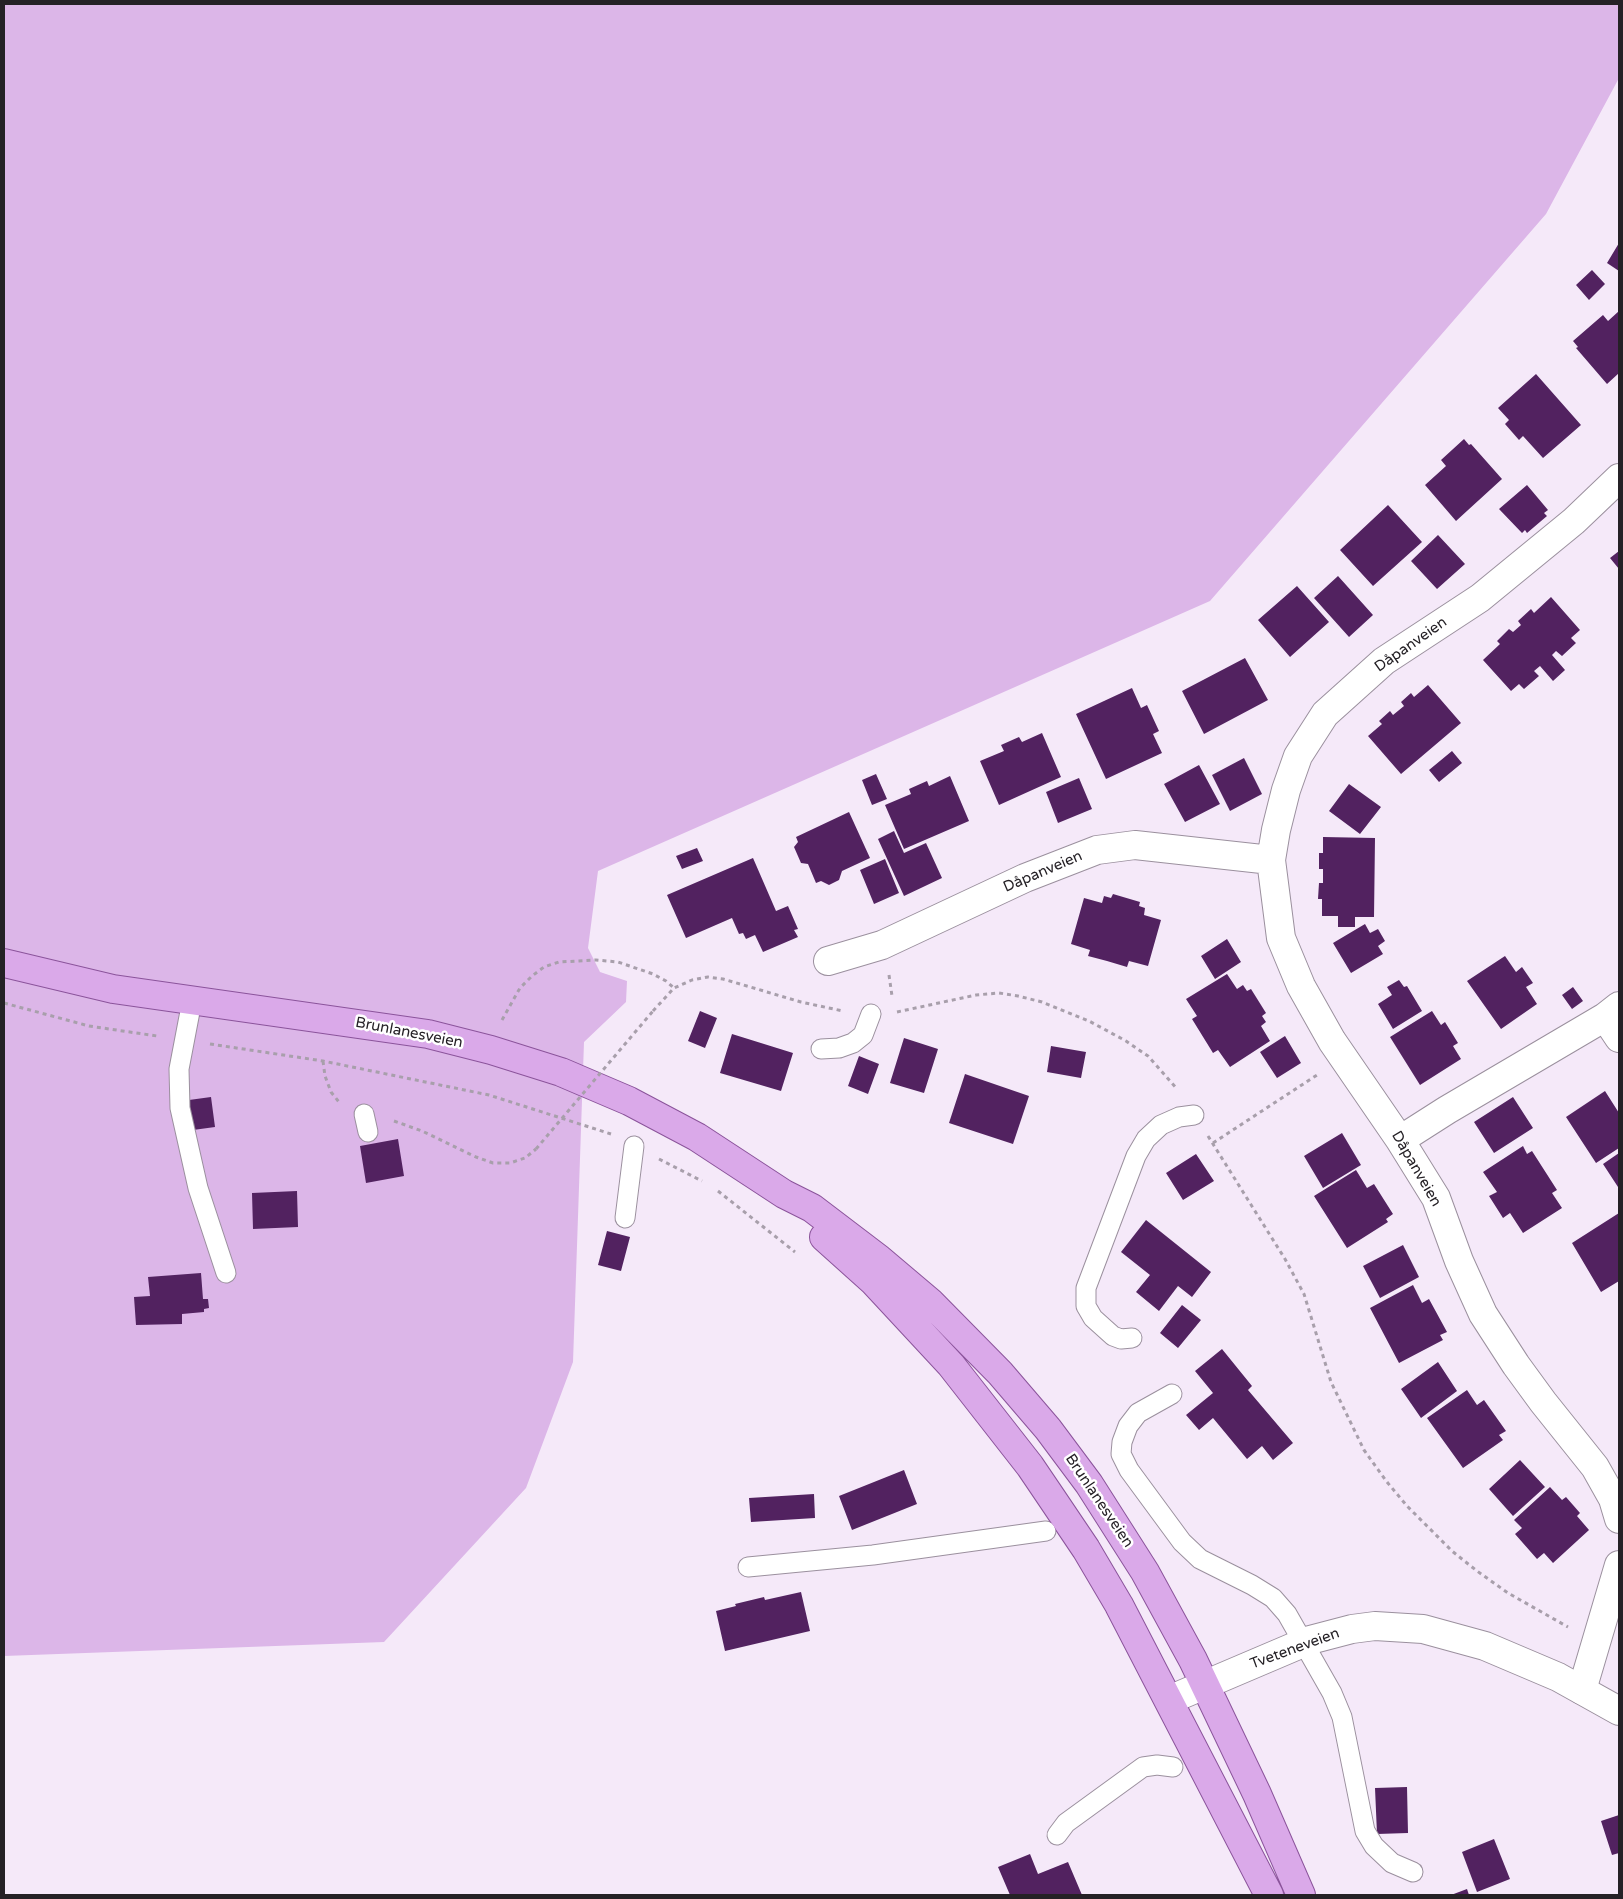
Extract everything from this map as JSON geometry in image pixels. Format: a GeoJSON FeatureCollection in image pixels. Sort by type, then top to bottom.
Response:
{"type":"FeatureCollection","features":[{"type":"Feature","properties":{"kind":"main road","name":"Brunlanesveien"},"geometry":{"type":"LineString","coordinates":[[4,963],[113,989],[428,1034],[491,1050],[561,1072],[629,1102],[697,1137],[784,1194],[812,1208],[879,1258],[931,1303],[1000,1373],[1048,1429],[1089,1484],[1119,1528],[1145,1572],[1205,1684],[1301,1895]]}},
{"type":"Feature","properties":{"kind":"main road","name":"Brunlanesveien"},"geometry":{"type":"LineString","coordinates":[[784,1194],[806,1220],[873,1281],[950,1365],[1030,1466],[1096,1565],[1119,1605],[1170,1700],[1269,1895]]}},
{"type":"Feature","properties":{"kind":"street","name":"Dåpanveien"},"geometry":{"type":"LineString","coordinates":[[1619,478],[1574,521],[1480,598],[1384,661],[1325,714],[1298,756],[1286,790],[1271,860],[1281,938],[1301,986],[1332,1041],[1400,1140],[1436,1198],[1459,1261],[1483,1314],[1543,1402],[1595,1467],[1613,1499],[1619,1519]]}},
{"type":"Feature","properties":{"kind":"street","name":"Dåpanveien"},"geometry":{"type":"LineString","coordinates":[[828,962],[882,945],[1025,878],[1097,850],[1135,845],[1271,860]]}},
{"type":"Feature","properties":{"kind":"street"},"geometry":{"type":"LineString","coordinates":[[1400,1140],[1447,1110],[1614,1020]]}},
{"type":"Feature","properties":{"kind":"street"},"geometry":{"type":"LineString","coordinates":[[1582,1690],[1619,1565]]}},
{"type":"Feature","properties":{"kind":"street","name":"Tveteneveien"},"geometry":{"type":"LineString","coordinates":[[1170,1700],[1302,1643],[1352,1629],[1374,1626],[1423,1629],[1485,1646],[1558,1677],[1619,1711]]}},
{"type":"Feature","properties":{"kind":"lane"},"geometry":{"type":"LineString","coordinates":[[192,1001],[179,1069],[180,1108],[198,1188],[226,1273]]}},
{"type":"Feature","properties":{"kind":"lane"},"geometry":{"type":"LineString","coordinates":[[820,1049],[839,1048],[853,1043],[863,1034],[871,1014]]}},
{"type":"Feature","properties":{"kind":"lane"},"geometry":{"type":"LineString","coordinates":[[1132,1338],[1121,1340],[1113,1336],[1093,1318],[1086,1306],[1086,1288],[1136,1156],[1146,1138],[1161,1125],[1179,1117],[1194,1115]]}},
{"type":"Feature","properties":{"kind":"lane"},"geometry":{"type":"LineString","coordinates":[[625,1218],[634,1146]]}},
{"type":"Feature","properties":{"kind":"lane"},"geometry":{"type":"LineString","coordinates":[[1172,1394],[1138,1413],[1128,1426],[1122,1442],[1121,1454],[1129,1470],[1182,1542],[1200,1559],[1252,1585],[1273,1598],[1287,1614],[1332,1692],[1342,1717],[1365,1831],[1374,1846],[1392,1863],[1412,1872]]}},
{"type":"Feature","properties":{"kind":"lane"},"geometry":{"type":"LineString","coordinates":[[748,1567],[873,1555],[1046,1531]]}},
{"type":"Feature","properties":{"kind":"lane"},"geometry":{"type":"LineString","coordinates":[[1057,1835],[1066,1823],[1143,1767],[1157,1765],[1173,1766]]}},
{"type":"Feature","properties":{"kind":"path"},"geometry":{"type":"LineString","coordinates":[[491,1050],[505,1014],[520,988],[544,967],[558,962],[596,960],[618,962],[653,974],[674,988]]}},
{"type":"Feature","properties":{"kind":"path"},"geometry":{"type":"LineString","coordinates":[[323,1061],[324,1076],[331,1092],[341,1104],[366,1123],[398,1122],[422,1130],[476,1157],[493,1163],[510,1163],[524,1158],[536,1149],[674,988],[692,980],[708,977],[723,979],[801,1002],[843,1011],[871,1014]]}},
{"type":"Feature","properties":{"kind":"path"},"geometry":{"type":"LineString","coordinates":[[894,1012],[976,995],[999,993],[1042,1002],[1111,1032],[1148,1056],[1179,1092],[1194,1115]]}},
{"type":"Feature","properties":{"kind":"path"},"geometry":{"type":"LineString","coordinates":[[4,1003],[89,1026],[323,1061],[489,1095],[608,1133],[709,1184]]}},
{"type":"Feature","properties":{"kind":"path"},"geometry":{"type":"LineString","coordinates":[[1344,1058],[1213,1143],[1285,1259],[1304,1294],[1331,1382],[1364,1450],[1387,1482],[1407,1506],[1452,1551],[1477,1571],[1508,1593],[1596,1644]]}},
{"type":"Feature","properties":{"kind":"path"},"geometry":{"type":"LineString","coordinates":[[717,1190],[800,1256]]}},
{"type":"Feature","properties":{"kind":"shaded area"},"geometry":{"type":"Polygon","coordinates":[[[4,4],[1619,4],[1619,78],[1546,214],[1210,601],[598,871],[588,948],[600,972],[627,981],[626,1002],[584,1042],[573,1362],[526,1488],[384,1642],[4,1656],[4,4]]]}},
{"type":"Feature","properties":{"kind":"building"},"geometry":{"type":"Polygon","coordinates":[[[1619,243],[1619,271],[1607,263],[1619,243]]]}},
{"type":"Feature","properties":{"kind":"building"},"geometry":{"type":"Polygon","coordinates":[[[1592,270],[1605,284],[1589,300],[1576,285],[1592,270]]]}},
{"type":"Feature","properties":{"kind":"building"},"geometry":{"type":"Polygon","coordinates":[[[1619,311],[1619,373],[1607,384],[1576,348],[1578,347],[1573,341],[1603,315],[1608,321],[1619,311]]]}},
{"type":"Feature","properties":{"kind":"building"},"geometry":{"type":"Polygon","coordinates":[[[1536,374],[1581,425],[1543,458],[1523,436],[1519,440],[1505,424],[1509,420],[1498,408],[1536,374]]]}},
{"type":"Feature","properties":{"kind":"building"},"geometry":{"type":"Polygon","coordinates":[[[1464,439],[1469,445],[1471,444],[1502,479],[1456,521],[1425,485],[1446,466],[1441,460],[1464,439]]]}},
{"type":"Feature","properties":{"kind":"building"},"geometry":{"type":"Polygon","coordinates":[[[1527,485],[1548,510],[1544,513],[1547,516],[1527,533],[1525,530],[1522,533],[1499,509],[1527,485]]]}},
{"type":"Feature","properties":{"kind":"building"},"geometry":{"type":"Polygon","coordinates":[[[1388,505],[1422,542],[1373,586],[1340,550],[1388,505]]]}},
{"type":"Feature","properties":{"kind":"building"},"geometry":{"type":"Polygon","coordinates":[[[1438,535],[1465,564],[1437,589],[1411,561],[1438,535]]]}},
{"type":"Feature","properties":{"kind":"building"},"geometry":{"type":"Polygon","coordinates":[[[1619,551],[1619,569],[1610,558],[1619,551]]]}},
{"type":"Feature","properties":{"kind":"building"},"geometry":{"type":"Polygon","coordinates":[[[1338,576],[1373,615],[1349,637],[1314,598],[1338,576]]]}},
{"type":"Feature","properties":{"kind":"building"},"geometry":{"type":"Polygon","coordinates":[[[1297,586],[1329,622],[1290,657],[1258,620],[1297,586]]]}},
{"type":"Feature","properties":{"kind":"building"},"geometry":{"type":"Polygon","coordinates":[[[1551,597],[1580,630],[1571,638],[1576,643],[1562,656],[1556,651],[1552,655],[1565,670],[1553,681],[1540,666],[1534,671],[1539,676],[1524,689],[1519,684],[1511,691],[1483,660],[1500,644],[1497,641],[1509,629],[1513,632],[1521,625],[1518,621],[1531,609],[1534,613],[1551,597]]]}},
{"type":"Feature","properties":{"kind":"building"},"geometry":{"type":"Polygon","coordinates":[[[1245,658],[1268,700],[1204,734],[1182,691],[1245,658]]]}},
{"type":"Feature","properties":{"kind":"building"},"geometry":{"type":"Polygon","coordinates":[[[1428,685],[1461,723],[1401,774],[1368,736],[1382,724],[1379,721],[1390,711],[1393,715],[1404,706],[1401,702],[1411,693],[1414,697],[1428,685]]]}},
{"type":"Feature","properties":{"kind":"building"},"geometry":{"type":"Polygon","coordinates":[[[1132,688],[1141,708],[1147,705],[1159,731],[1153,734],[1162,753],[1106,779],[1076,714],[1132,688]]]}},
{"type":"Feature","properties":{"kind":"building"},"geometry":{"type":"Polygon","coordinates":[[[1042,733],[1061,777],[999,805],[980,761],[1004,751],[1001,745],[1019,737],[1022,742],[1042,733]]]}},
{"type":"Feature","properties":{"kind":"building"},"geometry":{"type":"Polygon","coordinates":[[[1452,751],[1462,763],[1439,782],[1429,770],[1452,751]]]}},
{"type":"Feature","properties":{"kind":"building"},"geometry":{"type":"Polygon","coordinates":[[[1244,758],[1262,794],[1230,811],[1212,775],[1244,758]]]}},
{"type":"Feature","properties":{"kind":"building"},"geometry":{"type":"Polygon","coordinates":[[[1199,765],[1220,804],[1185,822],[1164,784],[1199,765]]]}},
{"type":"Feature","properties":{"kind":"building"},"geometry":{"type":"Polygon","coordinates":[[[876,774],[887,799],[872,805],[862,780],[876,774]]]}},
{"type":"Feature","properties":{"kind":"building"},"geometry":{"type":"Polygon","coordinates":[[[950,776],[969,821],[904,849],[885,805],[911,794],[909,789],[927,781],[929,786],[950,776]]]}},
{"type":"Feature","properties":{"kind":"building"},"geometry":{"type":"Polygon","coordinates":[[[1079,778],[1092,809],[1058,823],[1046,792],[1079,778]]]}},
{"type":"Feature","properties":{"kind":"building"},"geometry":{"type":"Polygon","coordinates":[[[1349,784],[1381,807],[1360,834],[1329,811],[1349,784]]]}},
{"type":"Feature","properties":{"kind":"building"},"geometry":{"type":"Polygon","coordinates":[[[849,812],[870,858],[842,871],[839,880],[829,885],[821,881],[816,883],[808,864],[801,863],[794,847],[798,842],[796,837],[849,812]]]}},
{"type":"Feature","properties":{"kind":"building"},"geometry":{"type":"Polygon","coordinates":[[[894,831],[904,853],[926,843],[942,878],[904,896],[878,839],[894,831]]]}},
{"type":"Feature","properties":{"kind":"building"},"geometry":{"type":"Polygon","coordinates":[[[1323,837],[1375,838],[1374,917],[1355,917],[1355,927],[1338,927],[1338,916],[1322,916],[1322,899],[1318,899],[1319,883],[1323,883],[1323,869],[1319,869],[1319,853],[1323,853],[1323,837]]]}},
{"type":"Feature","properties":{"kind":"building"},"geometry":{"type":"Polygon","coordinates":[[[697,848],[703,861],[682,869],[676,856],[697,848]]]}},
{"type":"Feature","properties":{"kind":"building"},"geometry":{"type":"Polygon","coordinates":[[[753,858],[776,911],[788,906],[798,929],[794,930],[798,937],[763,952],[755,935],[746,939],[743,933],[739,934],[732,918],[686,938],[667,895],[753,858]]]}},
{"type":"Feature","properties":{"kind":"building"},"geometry":{"type":"Polygon","coordinates":[[[885,859],[899,893],[874,904],[860,870],[885,859]]]}},
{"type":"Feature","properties":{"kind":"building"},"geometry":{"type":"Polygon","coordinates":[[[1113,894],[1140,902],[1139,906],[1145,908],[1144,915],[1161,920],[1148,966],[1129,961],[1127,967],[1088,956],[1090,950],[1071,944],[1084,898],[1102,903],[1104,896],[1111,898],[1113,894]]]}},
{"type":"Feature","properties":{"kind":"building"},"geometry":{"type":"Polygon","coordinates":[[[1365,924],[1370,933],[1378,929],[1385,941],[1378,946],[1383,954],[1351,973],[1333,943],[1365,924]]]}},
{"type":"Feature","properties":{"kind":"building"},"geometry":{"type":"Polygon","coordinates":[[[1227,939],[1241,962],[1215,979],[1201,956],[1227,939]]]}},
{"type":"Feature","properties":{"kind":"building"},"geometry":{"type":"Polygon","coordinates":[[[1505,956],[1516,972],[1522,967],[1533,983],[1526,987],[1537,1004],[1501,1029],[1467,981],[1505,956]]]}},
{"type":"Feature","properties":{"kind":"building"},"geometry":{"type":"Polygon","coordinates":[[[1227,974],[1237,989],[1243,985],[1247,991],[1251,989],[1266,1013],[1262,1016],[1266,1022],[1261,1026],[1270,1041],[1230,1067],[1218,1050],[1213,1053],[1192,1019],[1197,1016],[1186,999],[1227,974]]]}},
{"type":"Feature","properties":{"kind":"building"},"geometry":{"type":"Polygon","coordinates":[[[1399,980],[1404,987],[1407,986],[1422,1011],[1393,1029],[1378,1004],[1392,995],[1387,987],[1399,980]]]}},
{"type":"Feature","properties":{"kind":"building"},"geometry":{"type":"Polygon","coordinates":[[[1573,987],[1583,1001],[1572,1009],[1562,995],[1573,987]]]}},
{"type":"Feature","properties":{"kind":"building"},"geometry":{"type":"Polygon","coordinates":[[[700,1011],[717,1018],[705,1048],[688,1041],[700,1011]]]}},
{"type":"Feature","properties":{"kind":"building"},"geometry":{"type":"Polygon","coordinates":[[[1432,1011],[1441,1025],[1445,1022],[1458,1043],[1453,1046],[1461,1059],[1420,1085],[1390,1037],[1432,1011]]]}},
{"type":"Feature","properties":{"kind":"building"},"geometry":{"type":"Polygon","coordinates":[[[732,1034],[793,1053],[781,1091],[720,1073],[732,1034]]]}},
{"type":"Feature","properties":{"kind":"building"},"geometry":{"type":"Polygon","coordinates":[[[1285,1036],[1301,1063],[1277,1078],[1260,1052],[1285,1036]]]}},
{"type":"Feature","properties":{"kind":"building"},"geometry":{"type":"Polygon","coordinates":[[[904,1038],[938,1049],[924,1093],[890,1083],[904,1038]]]}},
{"type":"Feature","properties":{"kind":"building"},"geometry":{"type":"Polygon","coordinates":[[[1051,1046],[1086,1052],[1081,1078],[1047,1072],[1051,1046]]]}},
{"type":"Feature","properties":{"kind":"building"},"geometry":{"type":"Polygon","coordinates":[[[859,1056],[879,1064],[868,1094],[848,1086],[859,1056]]]}},
{"type":"Feature","properties":{"kind":"building"},"geometry":{"type":"Polygon","coordinates":[[[965,1074],[1029,1096],[1013,1144],[949,1123],[965,1074]]]}},
{"type":"Feature","properties":{"kind":"building"},"geometry":{"type":"Polygon","coordinates":[[[1605,1091],[1619,1113],[1619,1148],[1596,1163],[1566,1117],[1605,1091]]]}},
{"type":"Feature","properties":{"kind":"building"},"geometry":{"type":"Polygon","coordinates":[[[211,1097],[215,1127],[193,1130],[189,1100],[211,1097]]]}},
{"type":"Feature","properties":{"kind":"building"},"geometry":{"type":"Polygon","coordinates":[[[1513,1097],[1533,1128],[1494,1153],[1474,1122],[1513,1097]]]}},
{"type":"Feature","properties":{"kind":"building"},"geometry":{"type":"Polygon","coordinates":[[[1342,1133],[1361,1165],[1323,1188],[1304,1156],[1342,1133]]]}},
{"type":"Feature","properties":{"kind":"building"},"geometry":{"type":"Polygon","coordinates":[[[398,1139],[404,1176],[366,1183],[360,1146],[398,1139]]]}},
{"type":"Feature","properties":{"kind":"building"},"geometry":{"type":"Polygon","coordinates":[[[1523,1146],[1527,1154],[1532,1151],[1557,1190],[1552,1193],[1562,1208],[1523,1233],[1510,1213],[1503,1218],[1489,1196],[1497,1192],[1483,1172],[1523,1146]]]}},
{"type":"Feature","properties":{"kind":"building"},"geometry":{"type":"Polygon","coordinates":[[[1619,1153],[1619,1186],[1618,1187],[1603,1164],[1619,1153]]]}},
{"type":"Feature","properties":{"kind":"building"},"geometry":{"type":"Polygon","coordinates":[[[1196,1154],[1214,1181],[1183,1200],[1166,1173],[1196,1154]]]}},
{"type":"Feature","properties":{"kind":"building"},"geometry":{"type":"Polygon","coordinates":[[[1356,1170],[1367,1188],[1374,1184],[1393,1214],[1386,1219],[1388,1222],[1347,1248],[1314,1196],[1356,1170]]]}},
{"type":"Feature","properties":{"kind":"building"},"geometry":{"type":"Polygon","coordinates":[[[297,1191],[298,1227],[253,1229],[252,1193],[297,1191]]]}},
{"type":"Feature","properties":{"kind":"building"},"geometry":{"type":"Polygon","coordinates":[[[1619,1213],[1619,1281],[1601,1292],[1572,1243],[1619,1213]]]}},
{"type":"Feature","properties":{"kind":"building"},"geometry":{"type":"Polygon","coordinates":[[[1146,1220],[1211,1272],[1192,1297],[1178,1286],[1159,1311],[1136,1292],[1150,1275],[1121,1252],[1146,1220]]]}},
{"type":"Feature","properties":{"kind":"building"},"geometry":{"type":"Polygon","coordinates":[[[607,1231],[630,1237],[621,1271],[598,1265],[607,1231]]]}},
{"type":"Feature","properties":{"kind":"building"},"geometry":{"type":"Polygon","coordinates":[[[1403,1245],[1419,1277],[1380,1298],[1363,1266],[1403,1245]]]}},
{"type":"Feature","properties":{"kind":"building"},"geometry":{"type":"Polygon","coordinates":[[[201,1273],[203,1299],[208,1299],[209,1308],[204,1309],[204,1312],[182,1314],[182,1324],[136,1325],[134,1297],[150,1296],[148,1277],[201,1273]]]}},
{"type":"Feature","properties":{"kind":"building"},"geometry":{"type":"Polygon","coordinates":[[[1413,1285],[1422,1303],[1429,1299],[1447,1332],[1440,1335],[1443,1340],[1399,1363],[1370,1308],[1413,1285]]]}},
{"type":"Feature","properties":{"kind":"building"},"geometry":{"type":"Polygon","coordinates":[[[1182,1305],[1201,1320],[1178,1348],[1160,1333],[1182,1305]]]}},
{"type":"Feature","properties":{"kind":"building"},"geometry":{"type":"Polygon","coordinates":[[[1222,1349],[1252,1386],[1248,1390],[1293,1443],[1273,1460],[1262,1446],[1247,1459],[1213,1418],[1199,1430],[1186,1415],[1213,1393],[1195,1371],[1222,1349]]]}},
{"type":"Feature","properties":{"kind":"building"},"geometry":{"type":"Polygon","coordinates":[[[1438,1362],[1457,1391],[1421,1418],[1401,1389],[1438,1362]]]}},
{"type":"Feature","properties":{"kind":"building"},"geometry":{"type":"Polygon","coordinates":[[[1467,1390],[1477,1405],[1484,1400],[1506,1431],[1499,1435],[1503,1440],[1463,1468],[1427,1418],[1467,1390]]]}},
{"type":"Feature","properties":{"kind":"building"},"geometry":{"type":"Polygon","coordinates":[[[1520,1460],[1545,1487],[1513,1516],[1489,1489],[1520,1460]]]}},
{"type":"Feature","properties":{"kind":"building"},"geometry":{"type":"Polygon","coordinates":[[[904,1470],[917,1504],[852,1530],[839,1496],[904,1470]]]}},
{"type":"Feature","properties":{"kind":"building"},"geometry":{"type":"Polygon","coordinates":[[[1550,1487],[1562,1500],[1566,1497],[1580,1513],[1577,1516],[1589,1530],[1553,1563],[1544,1553],[1537,1559],[1515,1534],[1522,1528],[1514,1520],[1550,1487]]]}},
{"type":"Feature","properties":{"kind":"building"},"geometry":{"type":"Polygon","coordinates":[[[814,1494],[815,1518],[751,1522],[749,1498],[814,1494]]]}},
{"type":"Feature","properties":{"kind":"building"},"geometry":{"type":"Polygon","coordinates":[[[801,1592],[810,1631],[725,1651],[716,1611],[764,1597],[765,1600],[801,1592]]]}},
{"type":"Feature","properties":{"kind":"building"},"geometry":{"type":"Polygon","coordinates":[[[1407,1787],[1408,1833],[1377,1834],[1375,1788],[1407,1787]]]}},
{"type":"Feature","properties":{"kind":"building"},"geometry":{"type":"Polygon","coordinates":[[[1619,1815],[1619,1853],[1612,1855],[1601,1821],[1619,1815]]]}},
{"type":"Feature","properties":{"kind":"building"},"geometry":{"type":"Polygon","coordinates":[[[1494,1839],[1510,1879],[1477,1892],[1462,1852],[1494,1839]]]}},
{"type":"Feature","properties":{"kind":"building"},"geometry":{"type":"Polygon","coordinates":[[[1030,1854],[1038,1874],[1068,1862],[1082,1895],[1010,1895],[998,1867],[1030,1854]]]}},
{"type":"Feature","properties":{"kind":"building"},"geometry":{"type":"Polygon","coordinates":[[[1467,1889],[1469,1895],[1451,1895],[1467,1889]]]}}]}
